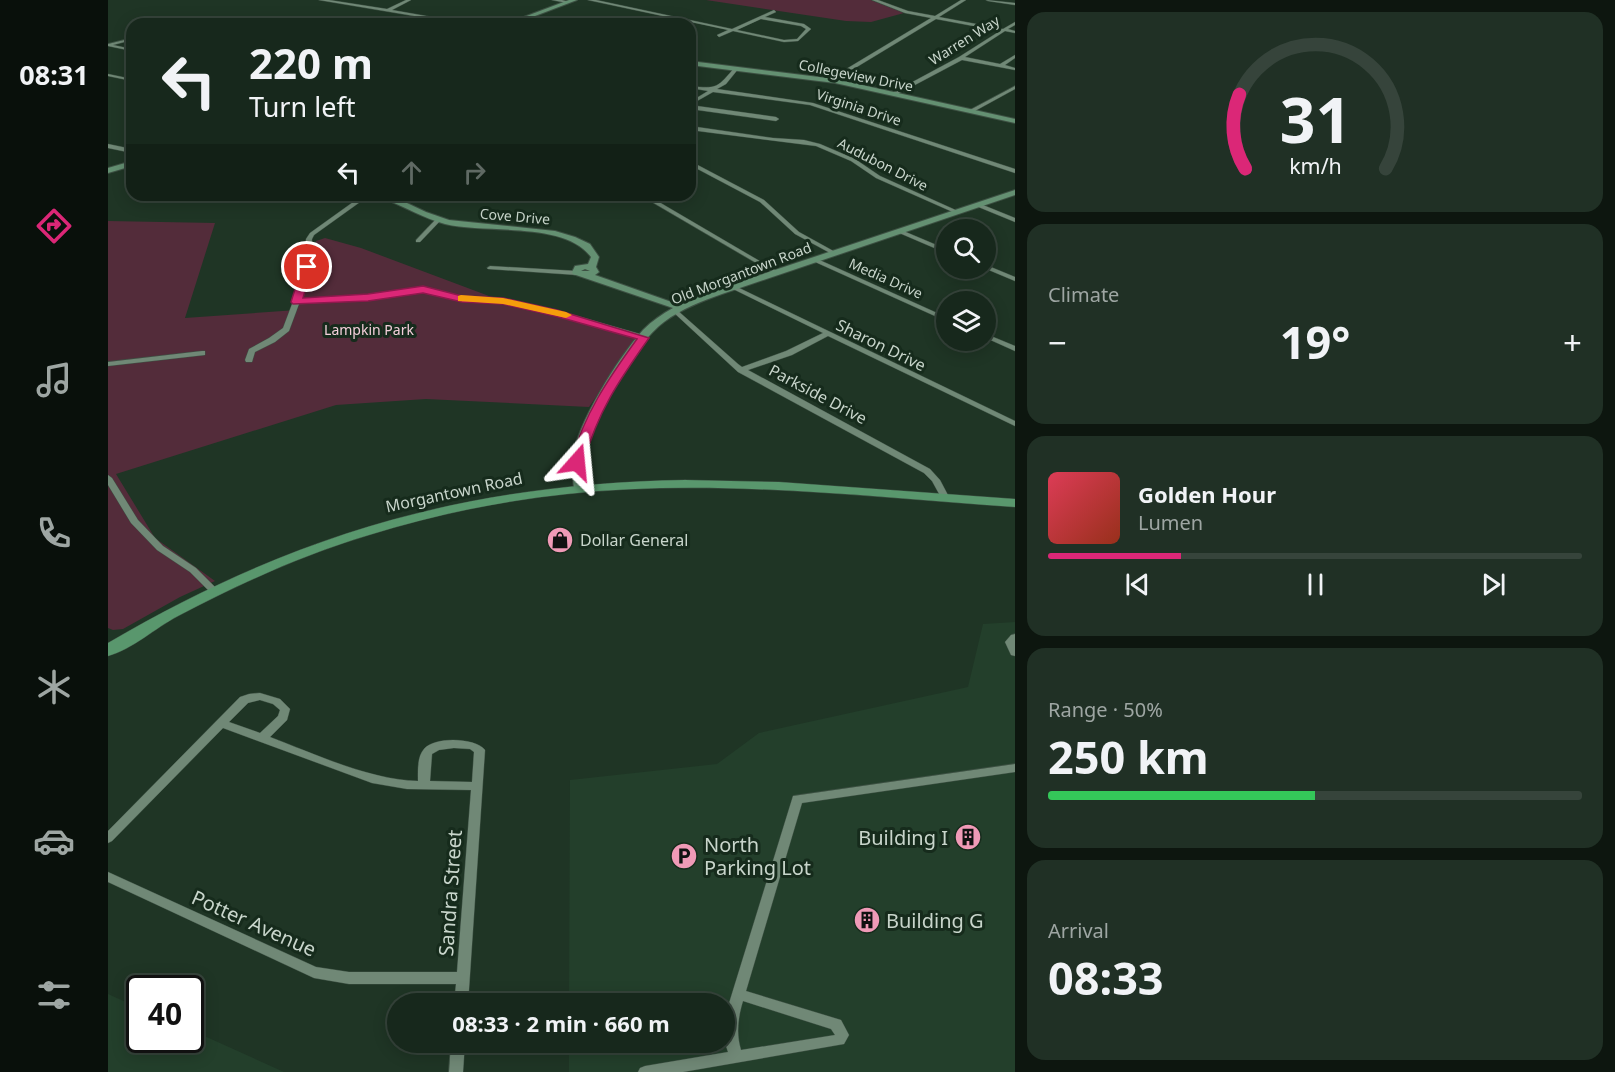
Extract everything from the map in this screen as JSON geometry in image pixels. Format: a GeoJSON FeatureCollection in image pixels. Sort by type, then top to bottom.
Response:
{"type":"FeatureCollection","features":[{"type":"Feature","properties":{"kind":"main road","name":"Morgantown Road"},"geometry":{"type":"LineString","coordinates":[[108,650],[213,590],[301,552],[380,526],[467,505],[580,488],[655,484],[726,485],[1015,503]]}},
{"type":"Feature","properties":{"kind":"street"},"geometry":{"type":"LineString","coordinates":[[321,0],[432,18]]}},
{"type":"Feature","properties":{"kind":"street"},"geometry":{"type":"LineString","coordinates":[[387,11],[409,0]]}},
{"type":"Feature","properties":{"kind":"street"},"geometry":{"type":"LineString","coordinates":[[554,0],[570,1]]}},
{"type":"Feature","properties":{"kind":"street"},"geometry":{"type":"LineString","coordinates":[[590,0],[676,18]]}},
{"type":"Feature","properties":{"kind":"street"},"geometry":{"type":"LineString","coordinates":[[874,0],[899,10],[1015,32]]}},
{"type":"Feature","properties":{"kind":"street"},"geometry":{"type":"LineString","coordinates":[[830,81],[962,0]]}},
{"type":"Feature","properties":{"kind":"street","name":"Warren Way"},"geometry":{"type":"LineString","coordinates":[[988,0],[1015,4]]}},
{"type":"Feature","properties":{"kind":"street"},"geometry":{"type":"LineString","coordinates":[[527,18],[570,1]]}},
{"type":"Feature","properties":{"kind":"street"},"geometry":{"type":"LineString","coordinates":[[719,36],[774,11]]}},
{"type":"Feature","properties":{"kind":"street"},"geometry":{"type":"LineString","coordinates":[[696,22],[792,41],[802,37],[809,29],[802,25],[760,17]]}},
{"type":"Feature","properties":{"kind":"street","name":"Warren Way"},"geometry":{"type":"LineString","coordinates":[[894,94],[961,58],[1015,23]]}},
{"type":"Feature","properties":{"kind":"street"},"geometry":{"type":"LineString","coordinates":[[108,46],[126,41]]}},
{"type":"Feature","properties":{"kind":"street"},"geometry":{"type":"LineString","coordinates":[[108,46],[126,49]]}},
{"type":"Feature","properties":{"kind":"street"},"geometry":{"type":"LineString","coordinates":[[1001,66],[1015,56]]}},
{"type":"Feature","properties":{"kind":"street"},"geometry":{"type":"LineString","coordinates":[[961,58],[1015,69]]}},
{"type":"Feature","properties":{"kind":"street","name":"Collegeview Drive"},"geometry":{"type":"LineString","coordinates":[[696,64],[830,81],[1015,121]]}},
{"type":"Feature","properties":{"kind":"street"},"geometry":{"type":"LineString","coordinates":[[696,102],[726,81],[737,68]]}},
{"type":"Feature","properties":{"kind":"street"},"geometry":{"type":"LineString","coordinates":[[108,75],[126,79]]}},
{"type":"Feature","properties":{"kind":"street"},"geometry":{"type":"LineString","coordinates":[[108,80],[117,77]]}},
{"type":"Feature","properties":{"kind":"street"},"geometry":{"type":"LineString","coordinates":[[972,111],[1015,87]]}},
{"type":"Feature","properties":{"kind":"street","name":"Virginia Drive"},"geometry":{"type":"LineString","coordinates":[[696,88],[807,103],[1015,171]]}},
{"type":"Feature","properties":{"kind":"street"},"geometry":{"type":"LineString","coordinates":[[696,107],[776,119]]}},
{"type":"Feature","properties":{"kind":"street","name":"Audubon Drive"},"geometry":{"type":"LineString","coordinates":[[696,129],[818,145],[853,160],[874,175],[957,212]]}},
{"type":"Feature","properties":{"kind":"street"},"geometry":{"type":"LineString","coordinates":[[108,146],[126,150]]}},
{"type":"Feature","properties":{"kind":"street"},"geometry":{"type":"LineString","coordinates":[[108,171],[126,165]]}},
{"type":"Feature","properties":{"kind":"street"},"geometry":{"type":"LineString","coordinates":[[696,166],[762,201],[797,233],[834,253]]}},
{"type":"Feature","properties":{"kind":"street","name":"Old Morgantown Road"},"geometry":{"type":"LineString","coordinates":[[580,488],[578,456],[594,417],[611,382],[656,323],[678,310],[735,288],[1015,192]]}},
{"type":"Feature","properties":{"kind":"street"},"geometry":{"type":"LineString","coordinates":[[249,360],[252,351],[286,329],[306,275],[309,239],[315,232],[367,201]]}},
{"type":"Feature","properties":{"kind":"street","name":"Cove Drive"},"geometry":{"type":"LineString","coordinates":[[389,201],[439,219],[463,224],[562,235],[591,250],[594,255],[586,269]]}},
{"type":"Feature","properties":{"kind":"street"},"geometry":{"type":"LineString","coordinates":[[653,201],[777,273]]}},
{"type":"Feature","properties":{"kind":"street"},"geometry":{"type":"LineString","coordinates":[[978,205],[1015,220]]}},
{"type":"Feature","properties":{"kind":"street"},"geometry":{"type":"LineString","coordinates":[[418,241],[439,219]]}},
{"type":"Feature","properties":{"kind":"street"},"geometry":{"type":"LineString","coordinates":[[899,231],[936,247]]}},
{"type":"Feature","properties":{"kind":"street","name":"Media Drive"},"geometry":{"type":"LineString","coordinates":[[815,260],[936,314]]}},
{"type":"Feature","properties":{"kind":"street","name":"Parkside Drive"},"geometry":{"type":"LineString","coordinates":[[490,268],[555,271],[586,269],[602,280],[678,310],[722,355],[741,370],[922,468],[934,477],[946,499]]}},
{"type":"Feature","properties":{"kind":"street"},"geometry":{"type":"LineString","coordinates":[[996,271],[1015,279]]}},
{"type":"Feature","properties":{"kind":"street","name":"Sharon Drive"},"geometry":{"type":"LineString","coordinates":[[735,288],[1015,424]]}},
{"type":"Feature","properties":{"kind":"street"},"geometry":{"type":"LineString","coordinates":[[297,302],[368,298],[423,290],[462,299],[503,301],[575,317],[644,338]]}},
{"type":"Feature","properties":{"kind":"street"},"geometry":{"type":"LineString","coordinates":[[741,370],[789,353],[827,334]]}},
{"type":"Feature","properties":{"kind":"street"},"geometry":{"type":"LineString","coordinates":[[996,340],[1015,349]]}},
{"type":"Feature","properties":{"kind":"street"},"geometry":{"type":"LineString","coordinates":[[108,364],[202,353]]}},
{"type":"Feature","properties":{"kind":"street"},"geometry":{"type":"LineString","coordinates":[[108,478],[134,521],[160,548],[193,570],[213,590]]}},
{"type":"Feature","properties":{"kind":"street"},"geometry":{"type":"LineString","coordinates":[[1015,637],[1010,642],[1015,653]]}},
{"type":"Feature","properties":{"kind":"street"},"geometry":{"type":"LineString","coordinates":[[108,838],[244,700],[255,696],[262,696],[283,706],[285,713],[261,738]]}},
{"type":"Feature","properties":{"kind":"street"},"geometry":{"type":"LineString","coordinates":[[222,723],[372,779],[390,783],[477,786]]}},
{"type":"Feature","properties":{"kind":"street","name":"Sandra Street"},"geometry":{"type":"LineString","coordinates":[[424,785],[426,757],[431,748],[437,745],[472,745],[480,750],[462,993]]}},
{"type":"Feature","properties":{"kind":"street"},"geometry":{"type":"LineString","coordinates":[[736,1056],[731,1038],[731,1026],[738,994],[797,799],[1015,768]]}},
{"type":"Feature","properties":{"kind":"street","name":"Potter Avenue"},"geometry":{"type":"LineString","coordinates":[[108,877],[314,972],[349,978],[463,978]]}},
{"type":"Feature","properties":{"kind":"street"},"geometry":{"type":"LineString","coordinates":[[645,1072],[839,1040],[842,1035],[836,1024],[738,994]]}},
{"type":"Feature","properties":{"kind":"street"},"geometry":{"type":"LineString","coordinates":[[456,1072],[457,1053]]}},
{"type":"Feature","properties":{"kind":"shaded area"},"geometry":{"type":"Polygon","coordinates":[[[1015,622],[1015,1072],[569,1072],[569,1053],[735,1053],[735,993],[569,993],[570,780],[717,764],[759,733],[968,687],[983,624],[1015,622]]]}},
{"type":"Feature","properties":{"kind":"shaded area"},"geometry":{"type":"Polygon","coordinates":[[[108,994],[126,1002],[126,1053],[204,1053],[204,1036],[284,1072],[108,1072],[108,994]]]}},
{"type":"Feature","properties":{"kind":"green space"},"geometry":{"type":"Polygon","coordinates":[[[706,0],[871,0],[904,13],[871,22],[846,21],[706,0]]]}},
{"type":"Feature","properties":{"kind":"green space","name":"Lampkin Park"},"geometry":{"type":"Polygon","coordinates":[[[108,221],[215,223],[185,318],[297,310],[307,283],[316,241],[325,238],[361,248],[489,296],[551,309],[640,334],[589,407],[426,399],[336,405],[116,474],[155,538],[215,581],[180,597],[123,629],[113,630],[108,628],[108,221]]]}},
{"type":"Feature","properties":{"kind":"slow traffic"},"geometry":{"type":"LineString","coordinates":[[461,299],[503,301],[566,315]]}},
{"type":"Feature","properties":{"kind":"place","name":"Dollar General"},"geometry":{"type":"Point","coordinates":[560,540]}},
{"type":"Feature","properties":{"kind":"place","name":"Building I"},"geometry":{"type":"Point","coordinates":[968,837]}},
{"type":"Feature","properties":{"kind":"place","name":"North Parking Lot"},"geometry":{"type":"Point","coordinates":[684,856]}},
{"type":"Feature","properties":{"kind":"place","name":"Building G"},"geometry":{"type":"Point","coordinates":[867,920]}},
{"type":"Feature","properties":{"kind":"route"},"geometry":{"type":"LineString","coordinates":[[307,267],[297,302],[368,298],[417,289],[462,299],[503,301],[575,317],[644,338],[607,388],[582,444],[577,462]]}}]}
